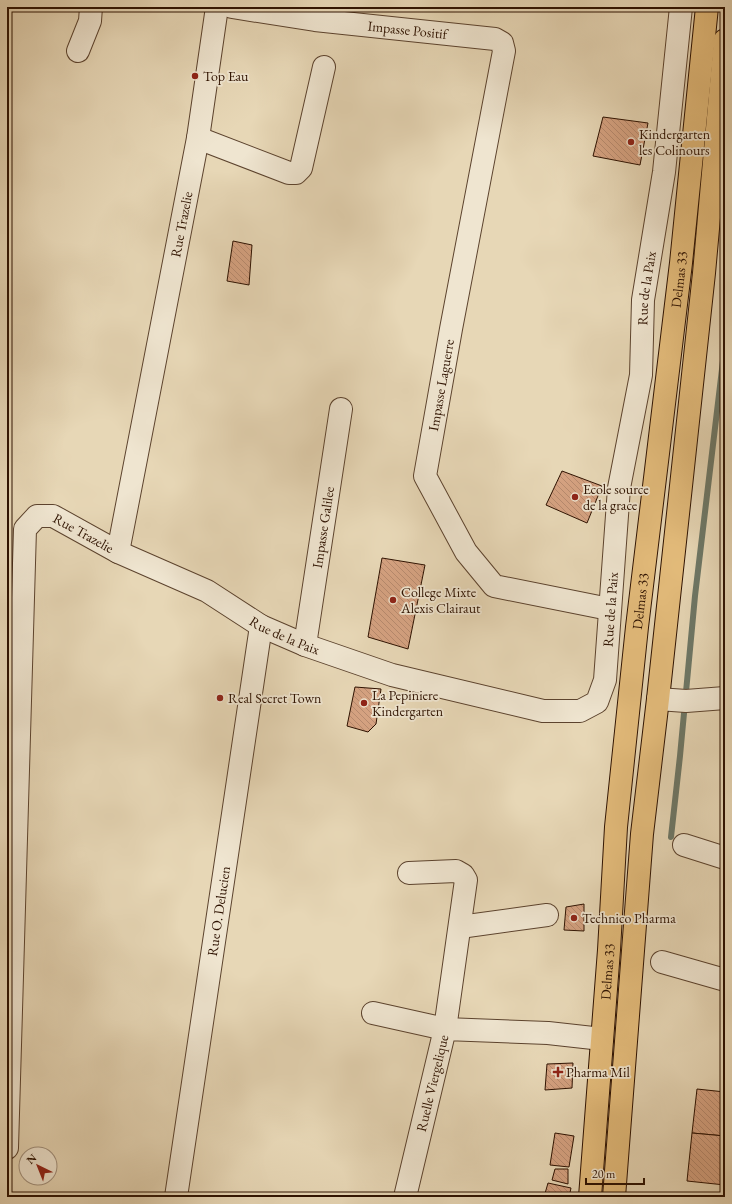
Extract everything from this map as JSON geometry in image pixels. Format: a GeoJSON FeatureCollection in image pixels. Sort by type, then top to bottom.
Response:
{"type":"FeatureCollection","features":[{"type":"Feature","properties":{"kind":"main road","name":"Delmas 33"},"geometry":{"type":"LineString","coordinates":[[590,1197],[616,827],[638,619],[681,263],[707,7]]}},
{"type":"Feature","properties":{"kind":"main road","name":"Delmas 33"},"geometry":{"type":"LineString","coordinates":[[614,1197],[642,834],[704,273],[725,40]]}},
{"type":"Feature","properties":{"kind":"street"},"geometry":{"type":"LineString","coordinates":[[78,51],[90,21],[91,7]]}},
{"type":"Feature","properties":{"kind":"street","name":"Rue Trazelie"},"geometry":{"type":"LineString","coordinates":[[7,1148],[25,529],[36,516],[53,516],[118,552],[198,138],[217,7]]}},
{"type":"Feature","properties":{"kind":"street","name":"Impasse Positif"},"geometry":{"type":"LineString","coordinates":[[232,7],[316,13],[495,39],[502,43],[504,51]]}},
{"type":"Feature","properties":{"kind":"street","name":"Rue de la Paix"},"geometry":{"type":"LineString","coordinates":[[118,552],[207,591],[261,626],[305,646],[392,675],[543,711],[580,711],[597,702],[605,680],[619,488],[641,374],[643,300],[664,172],[681,7]]}},
{"type":"Feature","properties":{"kind":"street","name":"Impasse Laguerre"},"geometry":{"type":"LineString","coordinates":[[504,51],[450,329],[425,476],[466,552],[494,586],[609,609]]}},
{"type":"Feature","properties":{"kind":"street"},"geometry":{"type":"LineString","coordinates":[[198,138],[290,173],[296,173],[300,168],[324,67]]}},
{"type":"Feature","properties":{"kind":"street","name":"Impasse Galilee"},"geometry":{"type":"LineString","coordinates":[[305,646],[341,409]]}},
{"type":"Feature","properties":{"kind":"street","name":"Rue O. Delucien"},"geometry":{"type":"LineString","coordinates":[[176,1197],[261,626]]}},
{"type":"Feature","properties":{"kind":"street"},"geometry":{"type":"LineString","coordinates":[[658,699],[686,701],[725,698]]}},
{"type":"Feature","properties":{"kind":"street"},"geometry":{"type":"LineString","coordinates":[[684,845],[725,858]]}},
{"type":"Feature","properties":{"kind":"street"},"geometry":{"type":"LineString","coordinates":[[373,1013],[445,1029],[466,880],[463,875],[456,871],[409,873]]}},
{"type":"Feature","properties":{"kind":"street"},"geometry":{"type":"LineString","coordinates":[[460,927],[547,915]]}},
{"type":"Feature","properties":{"kind":"street"},"geometry":{"type":"LineString","coordinates":[[662,962],[725,980]]}},
{"type":"Feature","properties":{"kind":"street","name":"Ruelle Viergelique"},"geometry":{"type":"LineString","coordinates":[[405,1197],[445,1029],[548,1033],[602,1039]]}},
{"type":"Feature","properties":{"kind":"building"},"geometry":{"type":"Polygon","coordinates":[[[603,117],[648,123],[640,165],[593,156],[603,117]]]}},
{"type":"Feature","properties":{"kind":"building"},"geometry":{"type":"Polygon","coordinates":[[[233,241],[252,245],[249,285],[227,281],[233,241]]]}},
{"type":"Feature","properties":{"kind":"building"},"geometry":{"type":"Polygon","coordinates":[[[562,471],[602,486],[587,523],[546,505],[562,471]]]}},
{"type":"Feature","properties":{"kind":"building"},"geometry":{"type":"Polygon","coordinates":[[[382,558],[425,565],[408,649],[368,637],[382,558]]]}},
{"type":"Feature","properties":{"kind":"building"},"geometry":{"type":"Polygon","coordinates":[[[355,687],[381,689],[376,724],[368,732],[347,726],[355,687]]]}},
{"type":"Feature","properties":{"kind":"building","name":"Technico Pharma"},"geometry":{"type":"Polygon","coordinates":[[[584,904],[584,931],[564,930],[566,907],[584,904]]]}},
{"type":"Feature","properties":{"kind":"building"},"geometry":{"type":"Polygon","coordinates":[[[573,1063],[572,1088],[545,1090],[547,1064],[573,1063]]]}},
{"type":"Feature","properties":{"kind":"building"},"geometry":{"type":"Polygon","coordinates":[[[697,1089],[725,1092],[725,1136],[692,1133],[697,1089]]]}},
{"type":"Feature","properties":{"kind":"building"},"geometry":{"type":"Polygon","coordinates":[[[555,1133],[574,1136],[569,1167],[550,1165],[555,1133]]]}},
{"type":"Feature","properties":{"kind":"building"},"geometry":{"type":"Polygon","coordinates":[[[692,1133],[725,1136],[725,1185],[687,1181],[692,1133]]]}},
{"type":"Feature","properties":{"kind":"building"},"geometry":{"type":"Polygon","coordinates":[[[555,1169],[568,1169],[568,1184],[552,1180],[555,1169]]]}},
{"type":"Feature","properties":{"kind":"building"},"geometry":{"type":"Polygon","coordinates":[[[548,1183],[571,1188],[569,1197],[544,1197],[548,1183]]]}},
{"type":"Feature","properties":{"kind":"waterway"},"geometry":{"type":"LineString","coordinates":[[671,837],[695,596],[725,344]]}},
{"type":"Feature","properties":{"kind":"place","name":"Top Eau"},"geometry":{"type":"Point","coordinates":[195,76]}},
{"type":"Feature","properties":{"kind":"place","name":"Kindergarten les Colinours"},"geometry":{"type":"Point","coordinates":[631,142]}},
{"type":"Feature","properties":{"kind":"place","name":"Ecole source de la grace"},"geometry":{"type":"Point","coordinates":[575,497]}},
{"type":"Feature","properties":{"kind":"place","name":"College Mixte Alexis Clairaut"},"geometry":{"type":"Point","coordinates":[393,600]}},
{"type":"Feature","properties":{"kind":"place","name":"Real Secret Town"},"geometry":{"type":"Point","coordinates":[220,698]}},
{"type":"Feature","properties":{"kind":"place","name":"La Pepiniere Kindergarten"},"geometry":{"type":"Point","coordinates":[364,703]}},
{"type":"Feature","properties":{"kind":"place","name":"Technico Pharma"},"geometry":{"type":"Point","coordinates":[574,918]}},
{"type":"Feature","properties":{"kind":"place","name":"Pharma Mil"},"geometry":{"type":"Point","coordinates":[558,1072]}}]}
